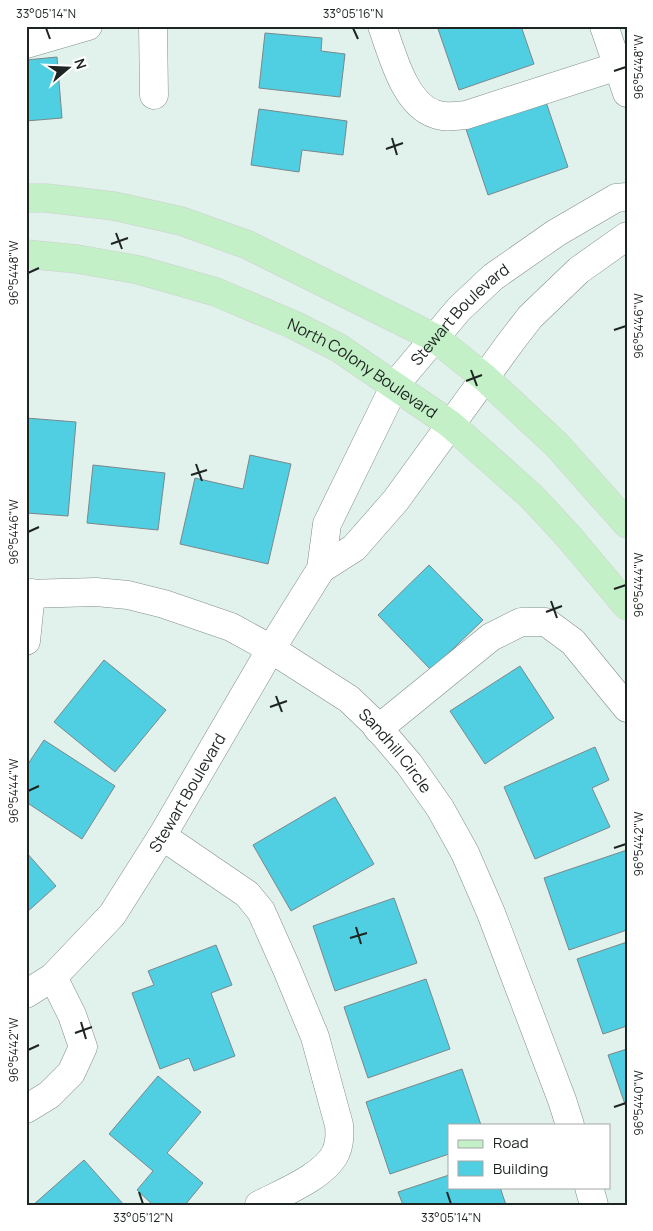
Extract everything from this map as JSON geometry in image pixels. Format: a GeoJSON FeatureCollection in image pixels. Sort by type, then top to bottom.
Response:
{"type":"FeatureCollection","features":[{"type":"Feature","properties":{"kind":"main road"},"geometry":{"type":"LineString","coordinates":[[26,198],[46,198],[114,206],[181,221],[248,245],[435,338],[485,378],[557,445],[627,524]]}},
{"type":"Feature","properties":{"kind":"main road","name":"North Colony Boulevard"},"geometry":{"type":"LineString","coordinates":[[26,254],[139,270],[216,292],[294,325],[339,348],[450,424],[532,497],[569,536],[627,606]]}},
{"type":"Feature","properties":{"kind":"street"},"geometry":{"type":"LineString","coordinates":[[26,44],[88,26]]}},
{"type":"Feature","properties":{"kind":"street"},"geometry":{"type":"LineString","coordinates":[[153,26],[154,95]]}},
{"type":"Feature","properties":{"kind":"street"},"geometry":{"type":"LineString","coordinates":[[382,26],[400,76],[412,96],[422,107],[434,114],[466,115],[618,66]]}},
{"type":"Feature","properties":{"kind":"street"},"geometry":{"type":"LineString","coordinates":[[604,26],[627,93]]}},
{"type":"Feature","properties":{"kind":"street","name":"Stewart Boulevard"},"geometry":{"type":"LineString","coordinates":[[26,994],[53,977],[112,914],[162,836],[271,649],[321,569],[327,524],[395,385],[459,309],[493,277],[556,234],[616,198],[627,197]]}},
{"type":"Feature","properties":{"kind":"street","name":"Stewart Boulevard"},"geometry":{"type":"LineString","coordinates":[[321,569],[354,548],[396,500],[450,424],[530,318],[579,270],[627,236]]}},
{"type":"Feature","properties":{"kind":"street","name":"Sandhill Circle"},"geometry":{"type":"LineString","coordinates":[[29,593],[96,592],[128,595],[164,604],[231,627],[271,649],[349,699],[373,722],[409,764],[440,808],[465,854],[491,913],[570,1124]]}},
{"type":"Feature","properties":{"kind":"street"},"geometry":{"type":"LineString","coordinates":[[26,641],[29,593]]}},
{"type":"Feature","properties":{"kind":"street"},"geometry":{"type":"LineString","coordinates":[[378,729],[491,636],[521,622],[546,622],[573,642],[627,708]]}},
{"type":"Feature","properties":{"kind":"street"},"geometry":{"type":"LineString","coordinates":[[162,836],[247,894],[261,911],[315,1037],[339,1125],[340,1138],[335,1154],[321,1170],[259,1205]]}},
{"type":"Feature","properties":{"kind":"street"},"geometry":{"type":"LineString","coordinates":[[26,1110],[49,1095],[71,1073],[83,1047],[72,1015],[53,977]]}},
{"type":"Feature","properties":{"kind":"street"},"geometry":{"type":"LineString","coordinates":[[589,1188],[594,1205]]}},
{"type":"Feature","properties":{"kind":"building"},"geometry":{"type":"Polygon","coordinates":[[[437,26],[521,26],[534,64],[459,90],[437,26]]]}},
{"type":"Feature","properties":{"kind":"building"},"geometry":{"type":"Polygon","coordinates":[[[265,33],[322,38],[321,51],[345,54],[340,97],[259,88],[265,33]]]}},
{"type":"Feature","properties":{"kind":"building"},"geometry":{"type":"Polygon","coordinates":[[[57,57],[62,118],[26,121],[26,60],[57,57]]]}},
{"type":"Feature","properties":{"kind":"building"},"geometry":{"type":"Polygon","coordinates":[[[545,99],[568,167],[488,195],[465,126],[545,99]]]}},
{"type":"Feature","properties":{"kind":"building"},"geometry":{"type":"Polygon","coordinates":[[[259,109],[347,121],[343,155],[302,150],[299,172],[251,165],[259,109]]]}},
{"type":"Feature","properties":{"kind":"building"},"geometry":{"type":"Polygon","coordinates":[[[26,418],[76,422],[68,516],[26,513],[26,418]]]}},
{"type":"Feature","properties":{"kind":"building"},"geometry":{"type":"Polygon","coordinates":[[[250,455],[291,464],[268,564],[180,544],[195,478],[243,489],[250,455]]]}},
{"type":"Feature","properties":{"kind":"building"},"geometry":{"type":"Polygon","coordinates":[[[93,465],[165,473],[158,530],[87,523],[93,465]]]}},
{"type":"Feature","properties":{"kind":"building"},"geometry":{"type":"Polygon","coordinates":[[[429,565],[483,620],[431,670],[378,615],[429,565]]]}},
{"type":"Feature","properties":{"kind":"building"},"geometry":{"type":"Polygon","coordinates":[[[104,660],[166,710],[115,772],[54,722],[104,660]]]}},
{"type":"Feature","properties":{"kind":"building"},"geometry":{"type":"Polygon","coordinates":[[[520,666],[554,718],[485,764],[450,711],[520,666]]]}},
{"type":"Feature","properties":{"kind":"building"},"geometry":{"type":"Polygon","coordinates":[[[44,740],[115,786],[82,839],[26,802],[26,767],[44,740]]]}},
{"type":"Feature","properties":{"kind":"building"},"geometry":{"type":"Polygon","coordinates":[[[595,747],[609,780],[592,788],[610,827],[535,859],[504,787],[595,747]]]}},
{"type":"Feature","properties":{"kind":"building"},"geometry":{"type":"Polygon","coordinates":[[[335,797],[374,864],[291,911],[253,845],[335,797]]]}},
{"type":"Feature","properties":{"kind":"building"},"geometry":{"type":"Polygon","coordinates":[[[627,850],[627,930],[569,950],[544,878],[627,850]]]}},
{"type":"Feature","properties":{"kind":"building"},"geometry":{"type":"Polygon","coordinates":[[[26,852],[56,886],[26,913],[26,852]]]}},
{"type":"Feature","properties":{"kind":"building"},"geometry":{"type":"Polygon","coordinates":[[[394,898],[417,963],[335,991],[313,926],[394,898]]]}},
{"type":"Feature","properties":{"kind":"building"},"geometry":{"type":"Polygon","coordinates":[[[627,942],[627,1026],[603,1034],[577,959],[627,942]]]}},
{"type":"Feature","properties":{"kind":"building"},"geometry":{"type":"Polygon","coordinates":[[[216,945],[232,985],[211,993],[235,1056],[194,1071],[189,1058],[160,1069],[132,993],[154,985],[148,971],[216,945]]]}},
{"type":"Feature","properties":{"kind":"building"},"geometry":{"type":"Polygon","coordinates":[[[426,979],[450,1049],[368,1078],[344,1007],[426,979]]]}},
{"type":"Feature","properties":{"kind":"building"},"geometry":{"type":"Polygon","coordinates":[[[627,1049],[627,1110],[608,1055],[627,1049]]]}},
{"type":"Feature","properties":{"kind":"building"},"geometry":{"type":"Polygon","coordinates":[[[462,1069],[481,1124],[448,1124],[448,1154],[390,1174],[366,1102],[462,1069]]]}},
{"type":"Feature","properties":{"kind":"building"},"geometry":{"type":"Polygon","coordinates":[[[158,1076],[201,1112],[167,1153],[203,1183],[185,1205],[153,1205],[137,1190],[153,1171],[109,1134],[158,1076]]]}},
{"type":"Feature","properties":{"kind":"building"},"geometry":{"type":"Polygon","coordinates":[[[84,1160],[124,1205],[33,1205],[84,1160]]]}},
{"type":"Feature","properties":{"kind":"building"},"geometry":{"type":"Polygon","coordinates":[[[448,1175],[448,1188],[500,1188],[506,1205],[403,1205],[398,1192],[448,1175]]]}}]}
